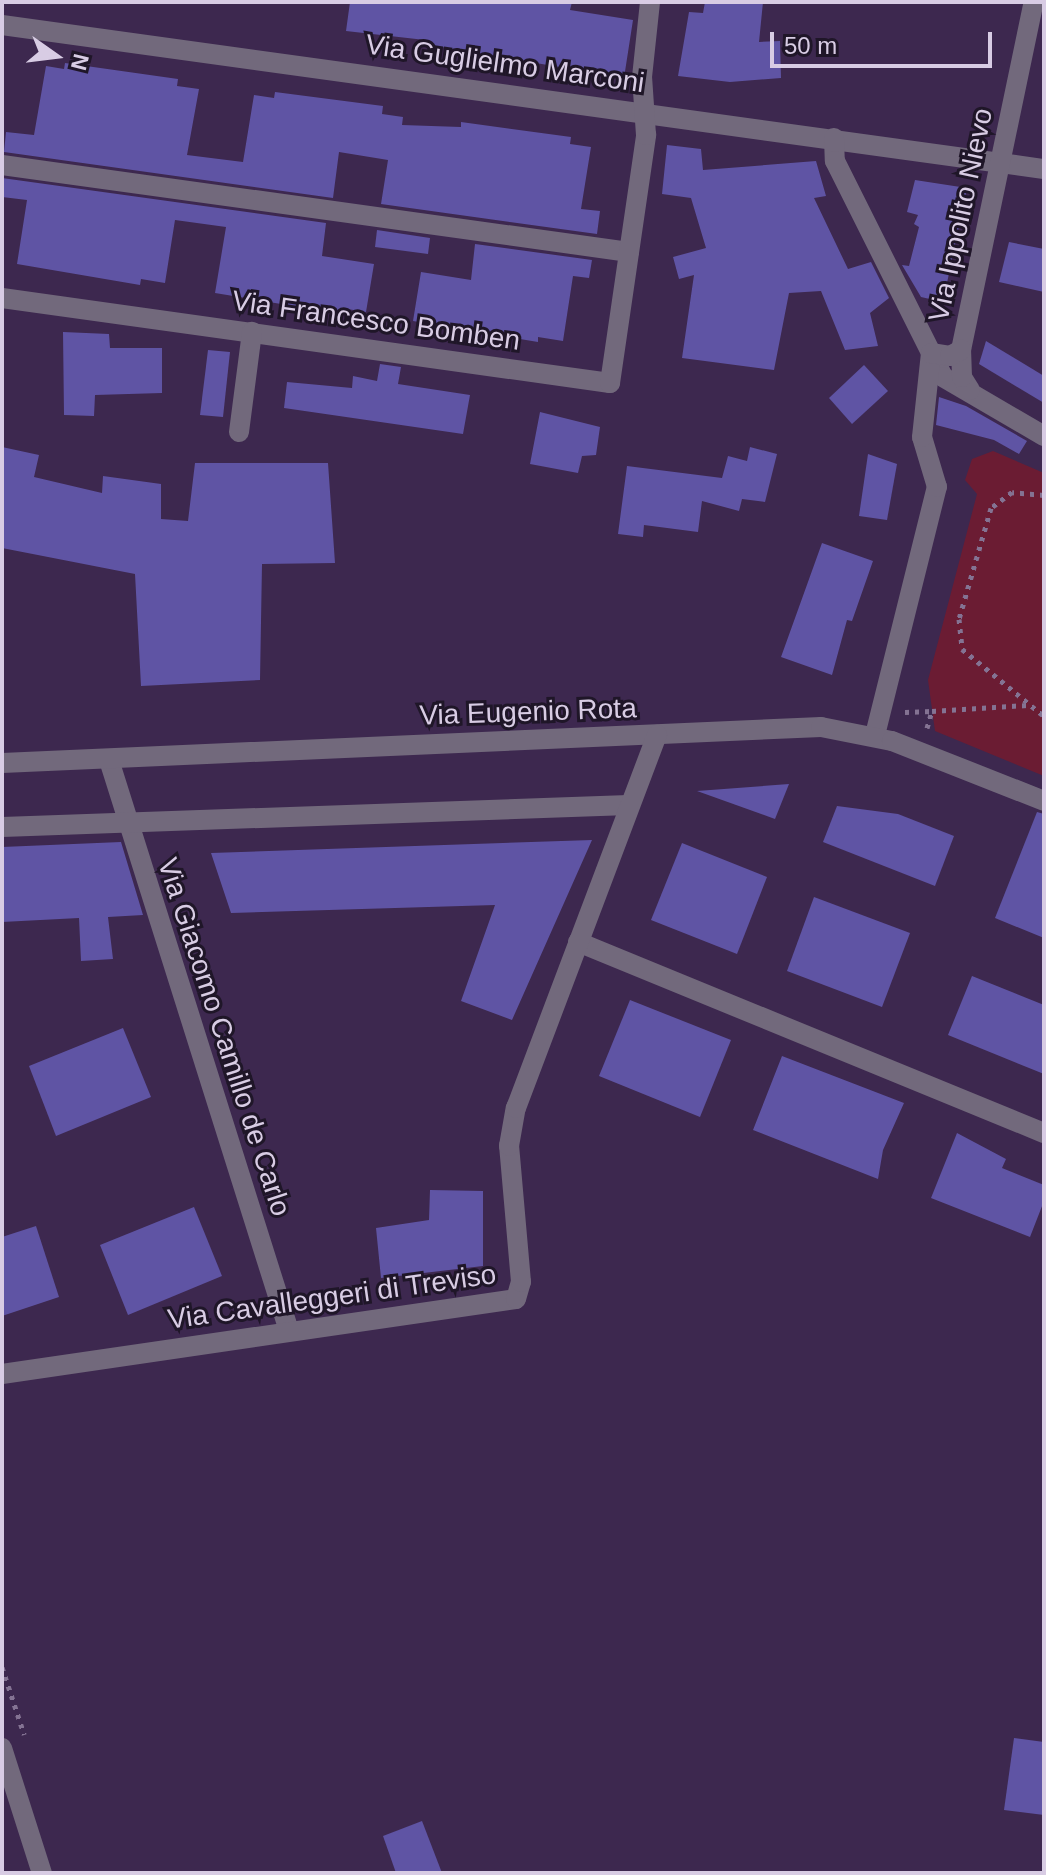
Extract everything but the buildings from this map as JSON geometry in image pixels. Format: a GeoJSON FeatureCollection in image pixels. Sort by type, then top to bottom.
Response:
{"type":"FeatureCollection","features":[{"type":"Feature","properties":{"kind":"street","name":"Via Francesco Bomben"},"geometry":{"type":"LineString","coordinates":[[2,298],[610,383],[648,112],[642,77],[650,2]]}},
{"type":"Feature","properties":{"kind":"street","name":"Via Ippolito Nievo"},"geometry":{"type":"LineString","coordinates":[[970,390],[962,377],[961,350],[1034,2]]}},
{"type":"Feature","properties":{"kind":"street","name":"Via Guglielmo Marconi"},"geometry":{"type":"LineString","coordinates":[[2,25],[1044,169]]}},
{"type":"Feature","properties":{"kind":"street"},"geometry":{"type":"LineString","coordinates":[[834,138],[835,161],[943,377],[1044,436]]}},
{"type":"Feature","properties":{"kind":"street"},"geometry":{"type":"LineString","coordinates":[[2,165],[629,252]]}},
{"type":"Feature","properties":{"kind":"street"},"geometry":{"type":"LineString","coordinates":[[239,432],[252,332]]}},
{"type":"Feature","properties":{"kind":"street"},"geometry":{"type":"LineString","coordinates":[[931,353],[950,356],[961,350]]}},
{"type":"Feature","properties":{"kind":"street","name":"Via Ippolito Nievo"},"geometry":{"type":"LineString","coordinates":[[875,735],[937,487],[921,428],[931,353]]}},
{"type":"Feature","properties":{"kind":"street","name":"Via Eugenio Rota"},"geometry":{"type":"LineString","coordinates":[[2,763],[821,727],[875,735],[1044,801]]}},
{"type":"Feature","properties":{"kind":"street"},"geometry":{"type":"LineString","coordinates":[[657,735],[578,942],[1044,1133]]}},
{"type":"Feature","properties":{"kind":"street","name":"Via Giacomo Camillo de Carlo"},"geometry":{"type":"LineString","coordinates":[[109,760],[126,822],[289,1331]]}},
{"type":"Feature","properties":{"kind":"street"},"geometry":{"type":"LineString","coordinates":[[2,827],[629,805]]}},
{"type":"Feature","properties":{"kind":"street","name":"Via Cavalleggeri di Treviso"},"geometry":{"type":"LineString","coordinates":[[2,1374],[516,1299],[521,1282],[511,1127],[578,942]]}},
{"type":"Feature","properties":{"kind":"street"},"geometry":{"type":"LineString","coordinates":[[2,1748],[42,1873]]}},
{"type":"Feature","properties":{"kind":"path"},"geometry":{"type":"LineString","coordinates":[[1044,495],[1012,492],[991,508],[959,619],[962,649],[1044,716]]}},
{"type":"Feature","properties":{"kind":"path"},"geometry":{"type":"LineString","coordinates":[[919,752],[932,711],[1029,705]]}},
{"type":"Feature","properties":{"kind":"shaded area"},"geometry":{"type":"Polygon","coordinates":[[[993,451],[1044,473],[1044,776],[935,731],[928,680],[977,494],[965,480],[972,459],[993,451]]]}}]}
